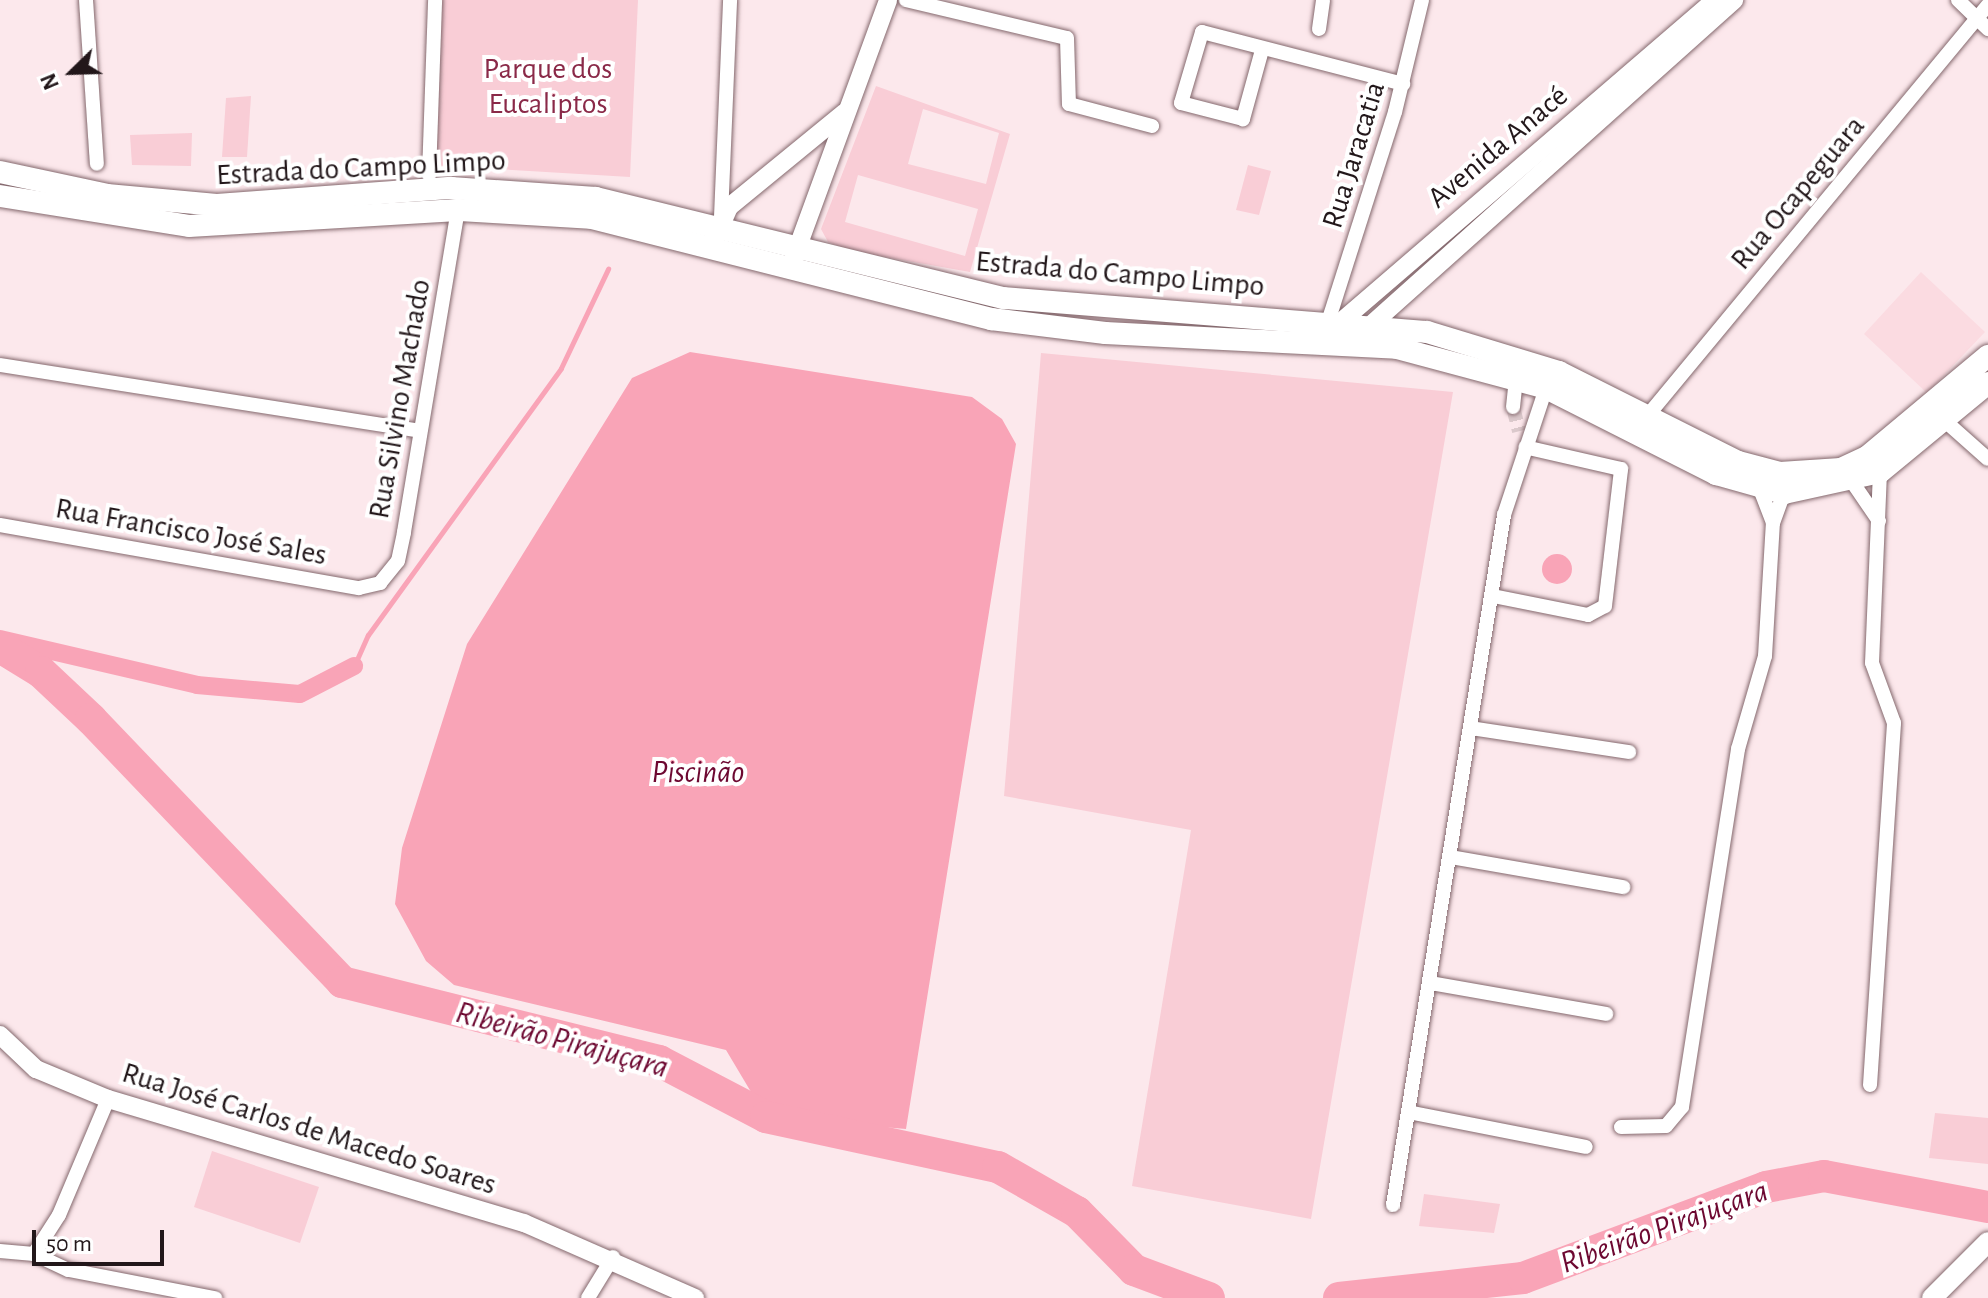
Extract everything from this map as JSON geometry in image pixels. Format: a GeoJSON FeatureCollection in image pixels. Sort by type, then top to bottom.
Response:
{"type":"FeatureCollection","features":[{"type":"Feature","properties":{"kind":"main road","name":"Estrada do Campo Limpo"},"geometry":{"type":"LineString","coordinates":[[0,172],[107,195],[217,205],[486,188],[619,201],[718,229],[794,258],[1041,326],[1329,328],[1371,324],[1492,348],[1649,414],[1757,468],[1841,469],[1902,434],[1988,356]]}},
{"type":"Feature","properties":{"kind":"main road","name":"Estrada do Campo Limpo"},"geometry":{"type":"LineString","coordinates":[[0,196],[189,226],[458,210],[718,229]]}},
{"type":"Feature","properties":{"kind":"main road","name":"Estrada do Campo Limpo"},"geometry":{"type":"LineString","coordinates":[[1329,328],[1351,341],[1516,378],[1546,388],[1760,489],[1784,493],[1853,483],[1880,472],[1988,383]]}},
{"type":"Feature","properties":{"kind":"main road"},"geometry":{"type":"LineString","coordinates":[[1932,1298],[1988,1242]]}},
{"type":"Feature","properties":{"kind":"street"},"geometry":{"type":"LineString","coordinates":[[86,0],[97,164]]}},
{"type":"Feature","properties":{"kind":"street"},"geometry":{"type":"LineString","coordinates":[[429,175],[435,0]]}},
{"type":"Feature","properties":{"kind":"street"},"geometry":{"type":"LineString","coordinates":[[718,229],[730,0]]}},
{"type":"Feature","properties":{"kind":"street"},"geometry":{"type":"LineString","coordinates":[[794,258],[888,0]]}},
{"type":"Feature","properties":{"kind":"street"},"geometry":{"type":"LineString","coordinates":[[906,0],[1067,38],[1069,104],[1152,126]]}},
{"type":"Feature","properties":{"kind":"street"},"geometry":{"type":"LineString","coordinates":[[1319,29],[1323,0]]}},
{"type":"Feature","properties":{"kind":"street","name":"Rua Jaracatia"},"geometry":{"type":"LineString","coordinates":[[1329,328],[1403,84],[1422,0]]}},
{"type":"Feature","properties":{"kind":"street","name":"Avenida Anacé"},"geometry":{"type":"LineString","coordinates":[[1329,328],[1714,6],[1734,0]]}},
{"type":"Feature","properties":{"kind":"street"},"geometry":{"type":"LineString","coordinates":[[1958,0],[1988,29]]}},
{"type":"Feature","properties":{"kind":"street","name":"Rua Ocapeguara"},"geometry":{"type":"LineString","coordinates":[[1649,414],[1988,5]]}},
{"type":"Feature","properties":{"kind":"street","name":"Avenida Anacé"},"geometry":{"type":"LineString","coordinates":[[1351,341],[1714,6]]}},
{"type":"Feature","properties":{"kind":"street"},"geometry":{"type":"LineString","coordinates":[[1262,50],[1243,119],[1181,103],[1199,34],[1403,84]]}},
{"type":"Feature","properties":{"kind":"street"},"geometry":{"type":"LineString","coordinates":[[718,229],[846,111]]}},
{"type":"Feature","properties":{"kind":"street","name":"Rua Silvino Machado"},"geometry":{"type":"LineString","coordinates":[[373,587],[398,561],[458,210]]}},
{"type":"Feature","properties":{"kind":"street"},"geometry":{"type":"LineString","coordinates":[[0,365],[420,431]]}},
{"type":"Feature","properties":{"kind":"street"},"geometry":{"type":"LineString","coordinates":[[1513,407],[1516,378]]}},
{"type":"Feature","properties":{"kind":"street"},"geometry":{"type":"LineString","coordinates":[[1393,1205],[1504,515],[1546,388]]}},
{"type":"Feature","properties":{"kind":"street"},"geometry":{"type":"LineString","coordinates":[[1945,421],[1988,459]]}},
{"type":"Feature","properties":{"kind":"street"},"geometry":{"type":"LineString","coordinates":[[1519,431],[1525,447]]}},
{"type":"Feature","properties":{"kind":"street"},"geometry":{"type":"LineString","coordinates":[[1493,596],[1602,611],[1621,487],[1618,466],[1525,447]]}},
{"type":"Feature","properties":{"kind":"street"},"geometry":{"type":"LineString","coordinates":[[1870,1085],[1894,723],[1872,663],[1880,472]]}},
{"type":"Feature","properties":{"kind":"street"},"geometry":{"type":"LineString","coordinates":[[1853,483],[1880,522]]}},
{"type":"Feature","properties":{"kind":"street"},"geometry":{"type":"LineString","coordinates":[[1760,489],[1773,523]]}},
{"type":"Feature","properties":{"kind":"street"},"geometry":{"type":"LineString","coordinates":[[1621,1127],[1666,1126],[1682,1107],[1738,749],[1765,656],[1773,523],[1784,493]]}},
{"type":"Feature","properties":{"kind":"street","name":"Rua Francisco José Sales"},"geometry":{"type":"LineString","coordinates":[[0,525],[373,587]]}},
{"type":"Feature","properties":{"kind":"street"},"geometry":{"type":"LineString","coordinates":[[1470,728],[1629,752]]}},
{"type":"Feature","properties":{"kind":"street"},"geometry":{"type":"LineString","coordinates":[[1451,857],[1623,887]]}},
{"type":"Feature","properties":{"kind":"street"},"geometry":{"type":"LineString","coordinates":[[1431,983],[1606,1014]]}},
{"type":"Feature","properties":{"kind":"street","name":"Rua José Carlos de Macedo Soares"},"geometry":{"type":"LineString","coordinates":[[0,1035],[36,1069],[108,1099],[524,1223],[613,1257],[695,1298]]}},
{"type":"Feature","properties":{"kind":"street"},"geometry":{"type":"LineString","coordinates":[[34,1254],[59,1215],[108,1099]]}},
{"type":"Feature","properties":{"kind":"street"},"geometry":{"type":"LineString","coordinates":[[1408,1112],[1586,1147]]}},
{"type":"Feature","properties":{"kind":"street"},"geometry":{"type":"LineString","coordinates":[[0,1251],[34,1254],[69,1270],[215,1298]]}},
{"type":"Feature","properties":{"kind":"street"},"geometry":{"type":"LineString","coordinates":[[588,1298],[613,1257]]}},
{"type":"Feature","properties":{"kind":"shaded area"},"geometry":{"type":"Polygon","coordinates":[[[1921,272],[1985,332],[1927,393],[1864,334],[1921,272]]]}},
{"type":"Feature","properties":{"kind":"green space","name":"Parque dos Eucaliptos"},"geometry":{"type":"Polygon","coordinates":[[[438,0],[638,0],[630,177],[431,165],[438,0]]]}},
{"type":"Feature","properties":{"kind":"green space"},"geometry":{"type":"Polygon","coordinates":[[[876,86],[1010,134],[970,272],[851,251],[828,242],[821,229],[876,86]],[[923,109],[908,164],[986,184],[999,133],[923,109]],[[858,175],[845,222],[965,256],[978,209],[858,175]]]}},
{"type":"Feature","properties":{"kind":"green space"},"geometry":{"type":"Polygon","coordinates":[[[251,96],[247,157],[222,157],[226,98],[251,96]]]}},
{"type":"Feature","properties":{"kind":"green space"},"geometry":{"type":"Polygon","coordinates":[[[192,133],[191,166],[132,165],[130,135],[192,133]]]}},
{"type":"Feature","properties":{"kind":"green space"},"geometry":{"type":"Polygon","coordinates":[[[1248,165],[1271,171],[1259,215],[1236,210],[1248,165]]]}},
{"type":"Feature","properties":{"kind":"green space"},"geometry":{"type":"Polygon","coordinates":[[[1041,353],[1453,392],[1311,1219],[1132,1186],[1191,830],[1004,796],[1041,353]]]}},
{"type":"Feature","properties":{"kind":"green space"},"geometry":{"type":"Polygon","coordinates":[[[1935,1113],[1988,1118],[1988,1164],[1929,1158],[1935,1113]]]}},
{"type":"Feature","properties":{"kind":"green space"},"geometry":{"type":"Polygon","coordinates":[[[212,1151],[319,1187],[300,1243],[194,1207],[212,1151]]]}},
{"type":"Feature","properties":{"kind":"green space"},"geometry":{"type":"Polygon","coordinates":[[[1424,1194],[1500,1204],[1494,1233],[1419,1226],[1424,1194]]]}},
{"type":"Feature","properties":{"kind":"water","name":"Piscinão"},"geometry":{"type":"Polygon","coordinates":[[[690,352],[972,397],[1002,419],[1016,444],[906,1129],[766,1117],[726,1050],[454,985],[426,961],[395,904],[402,848],[467,644],[632,378],[690,352]]]}},
{"type":"Feature","properties":{"kind":"water"},"geometry":{"type":"Polygon","coordinates":[[[1557,554],[1568,558],[1572,569],[1568,580],[1557,584],[1546,580],[1542,569],[1546,558],[1557,554]]]}},
{"type":"Feature","properties":{"kind":"waterway"},"geometry":{"type":"LineString","coordinates":[[354,666],[368,635],[561,368],[608,269]]}},
{"type":"Feature","properties":{"kind":"waterway"},"geometry":{"type":"LineString","coordinates":[[0,639],[197,685],[300,694],[354,666]]}},
{"type":"Feature","properties":{"kind":"waterway","name":"Ribeirão Pirajuçara"},"geometry":{"type":"LineString","coordinates":[[0,647],[41,672],[91,719],[342,982],[659,1061],[766,1117],[998,1167],[1077,1212],[1134,1270],[1209,1298]]}},
{"type":"Feature","properties":{"kind":"waterway","name":"Ribeirão Pirajuçara"},"geometry":{"type":"LineString","coordinates":[[1339,1298],[1523,1278],[1766,1187],[1824,1176],[1988,1207]]}},
{"type":"Feature","properties":{"kind":"tunnel"},"geometry":{"type":"LineString","coordinates":[[1513,407],[1519,431]]}}]}
